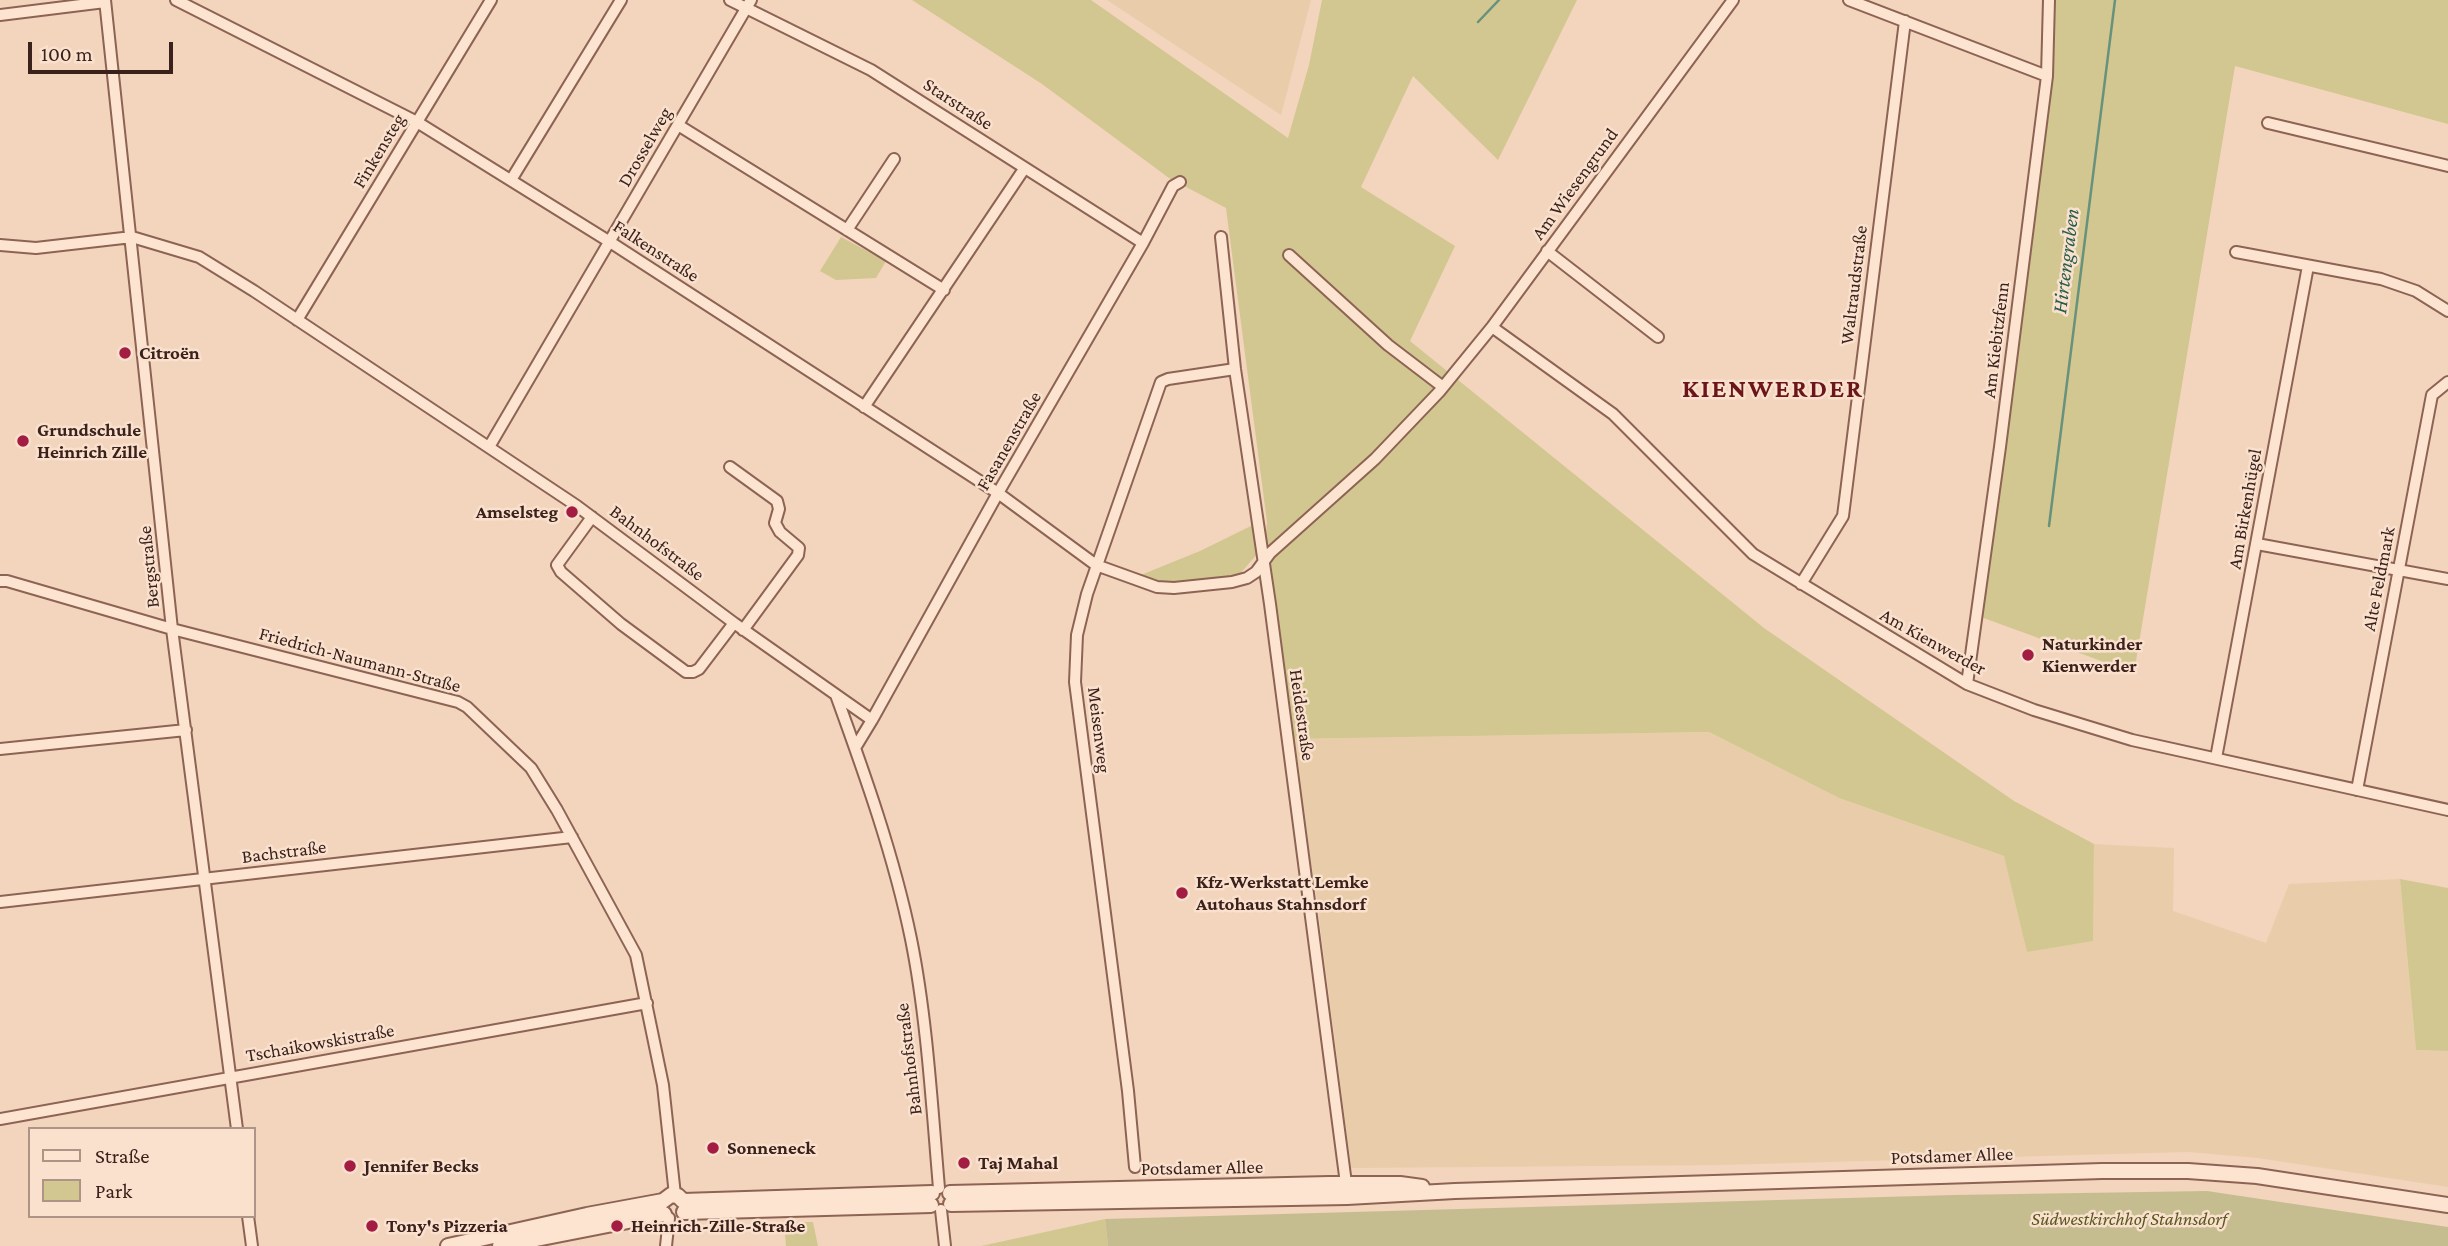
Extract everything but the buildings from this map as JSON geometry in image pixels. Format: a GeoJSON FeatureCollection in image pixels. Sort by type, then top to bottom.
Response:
{"type":"FeatureCollection","features":[{"type":"Feature","properties":{"kind":"street","name":"Falkenstraße"},"geometry":{"type":"LineString","coordinates":[[176,0],[418,122],[610,242],[998,493],[1096,565],[1157,587],[1174,588],[1240,580],[1256,572],[1263,563]]}},
{"type":"Feature","properties":{"kind":"street","name":"Finkensteg"},"geometry":{"type":"LineString","coordinates":[[297,320],[491,0]]}},
{"type":"Feature","properties":{"kind":"street"},"geometry":{"type":"LineString","coordinates":[[511,180],[621,0]]}},
{"type":"Feature","properties":{"kind":"street","name":"Starstraße"},"geometry":{"type":"LineString","coordinates":[[730,0],[749,5],[872,70],[1143,243]]}},
{"type":"Feature","properties":{"kind":"street","name":"Am Wiesengrund"},"geometry":{"type":"LineString","coordinates":[[1263,563],[1270,553],[1375,459],[1443,387],[1492,327],[1734,0]]}},
{"type":"Feature","properties":{"kind":"street"},"geometry":{"type":"LineString","coordinates":[[1849,0],[2047,76]]}},
{"type":"Feature","properties":{"kind":"street","name":"Am Kiebitzfenn"},"geometry":{"type":"LineString","coordinates":[[1967,684],[1997,473],[2047,76],[2049,0]]}},
{"type":"Feature","properties":{"kind":"street"},"geometry":{"type":"LineString","coordinates":[[0,15],[105,1]]}},
{"type":"Feature","properties":{"kind":"street","name":"Bergstraße"},"geometry":{"type":"LineString","coordinates":[[105,1],[173,629],[237,1127]]}},
{"type":"Feature","properties":{"kind":"street","name":"Drosselweg"},"geometry":{"type":"LineString","coordinates":[[489,447],[749,5]]}},
{"type":"Feature","properties":{"kind":"street","name":"Waltraudstraße"},"geometry":{"type":"LineString","coordinates":[[1801,584],[1843,516],[1905,21]]}},
{"type":"Feature","properties":{"kind":"street"},"geometry":{"type":"LineString","coordinates":[[2268,123],[2448,166]]}},
{"type":"Feature","properties":{"kind":"street"},"geometry":{"type":"LineString","coordinates":[[678,125],[944,290]]}},
{"type":"Feature","properties":{"kind":"street"},"geometry":{"type":"LineString","coordinates":[[848,230],[894,159]]}},
{"type":"Feature","properties":{"kind":"street"},"geometry":{"type":"LineString","coordinates":[[864,407],[1024,169]]}},
{"type":"Feature","properties":{"kind":"street","name":"Fasanenstraße"},"geometry":{"type":"LineString","coordinates":[[855,748],[1173,186],[1180,182]]}},
{"type":"Feature","properties":{"kind":"street","name":"Bahnhofstraße"},"geometry":{"type":"LineString","coordinates":[[0,245],[36,248],[132,237],[199,257],[592,517],[836,695],[877,810],[911,937],[929,1079],[945,1246]]}},
{"type":"Feature","properties":{"kind":"street","name":"Heidestraße"},"geometry":{"type":"LineString","coordinates":[[1221,237],[1235,369],[1347,1191]]}},
{"type":"Feature","properties":{"kind":"street"},"geometry":{"type":"LineString","coordinates":[[1547,251],[1658,337]]}},
{"type":"Feature","properties":{"kind":"street"},"geometry":{"type":"LineString","coordinates":[[2236,252],[2393,283],[2416,290],[2448,311]]}},
{"type":"Feature","properties":{"kind":"street"},"geometry":{"type":"LineString","coordinates":[[1289,255],[1388,345],[1443,387]]}},
{"type":"Feature","properties":{"kind":"street","name":"Am Birkenhügel"},"geometry":{"type":"LineString","coordinates":[[2216,758],[2260,545],[2308,266]]}},
{"type":"Feature","properties":{"kind":"street","name":"Am Kienwerder"},"geometry":{"type":"LineString","coordinates":[[1492,327],[1613,414],[1753,554],[1967,684],[2034,710],[2132,740],[2448,810]]}},
{"type":"Feature","properties":{"kind":"street","name":"Meisenweg"},"geometry":{"type":"LineString","coordinates":[[1135,1167],[1128,1091],[1075,682],[1077,635],[1096,565],[1161,382],[1235,369]]}},
{"type":"Feature","properties":{"kind":"street","name":"Alte Feldmark"},"geometry":{"type":"LineString","coordinates":[[2357,790],[2432,395],[2448,382]]}},
{"type":"Feature","properties":{"kind":"street"},"geometry":{"type":"LineString","coordinates":[[592,517],[558,565],[561,572],[621,624],[686,672],[693,672],[699,669],[739,626],[799,555],[799,548],[780,532],[775,523],[778,501],[730,467]]}},
{"type":"Feature","properties":{"kind":"street"},"geometry":{"type":"LineString","coordinates":[[2260,545],[2448,579]]}},
{"type":"Feature","properties":{"kind":"street","name":"Friedrich-Naumann-Straße"},"geometry":{"type":"LineString","coordinates":[[0,581],[173,629],[458,702],[467,707],[531,768],[572,836],[636,955],[663,1085],[673,1207]]}},
{"type":"Feature","properties":{"kind":"street"},"geometry":{"type":"LineString","coordinates":[[836,695],[872,720]]}},
{"type":"Feature","properties":{"kind":"street"},"geometry":{"type":"LineString","coordinates":[[0,749],[186,730]]}},
{"type":"Feature","properties":{"kind":"street","name":"Bachstraße"},"geometry":{"type":"LineString","coordinates":[[0,902],[572,836]]}},
{"type":"Feature","properties":{"kind":"street","name":"Tschaikowskistraße"},"geometry":{"type":"LineString","coordinates":[[0,1119],[647,1003]]}},
{"type":"Feature","properties":{"kind":"street","name":"Potsdamer Allee"},"geometry":{"type":"LineString","coordinates":[[448,1246],[539,1225],[673,1207],[1347,1191],[1400,1184],[1455,1191],[2188,1171],[2257,1176],[2448,1205]]}},
{"type":"Feature","properties":{"kind":"street"},"geometry":{"type":"LineString","coordinates":[[666,1246],[673,1207]]}},
{"type":"Feature","properties":{"kind":"street","name":"Potsdamer Allee"},"geometry":{"type":"LineString","coordinates":[[500,1246],[673,1207]]}},
{"type":"Feature","properties":{"kind":"street"},"geometry":{"type":"LineString","coordinates":[[248,1218],[252,1246]]}},
{"type":"Feature","properties":{"kind":"shaded area"},"geometry":{"type":"Polygon","coordinates":[[[1107,0],[1311,0],[1281,115],[1107,0]]]}},
{"type":"Feature","properties":{"kind":"shaded area"},"geometry":{"type":"Polygon","coordinates":[[[1709,732],[1839,798],[2004,856],[2092,941],[2094,844],[2174,848],[2173,911],[2266,943],[2289,884],[2400,879],[2416,1050],[2448,1051],[2448,1187],[2258,1158],[2188,1152],[1721,1165],[1351,1168],[1316,894],[1287,739],[1709,732]]]}},
{"type":"Feature","properties":{"kind":"green space"},"geometry":{"type":"Polygon","coordinates":[[[912,0],[1091,0],[1288,138],[1309,65],[1322,0],[1577,0],[1498,160],[1413,76],[1361,187],[1455,246],[1410,341],[1764,628],[2014,801],[2094,844],[2093,941],[2027,952],[2004,856],[1839,798],[1709,732],[1287,739],[1263,563],[1267,522],[1226,208],[1169,178],[1042,84],[912,0]]]}},
{"type":"Feature","properties":{"kind":"green space"},"geometry":{"type":"Polygon","coordinates":[[[2053,0],[2448,0],[2448,124],[2235,66],[2134,673],[1981,617],[2053,0]]]}},
{"type":"Feature","properties":{"kind":"green space"},"geometry":{"type":"Polygon","coordinates":[[[841,237],[886,261],[876,278],[836,280],[820,271],[841,237]]]}},
{"type":"Feature","properties":{"kind":"green space"},"geometry":{"type":"Polygon","coordinates":[[[1255,524],[1259,552],[1238,576],[1174,586],[1136,577],[1200,551],[1255,524]]]}},
{"type":"Feature","properties":{"kind":"green space"},"geometry":{"type":"Polygon","coordinates":[[[2400,879],[2448,888],[2448,1051],[2416,1050],[2400,879]]]}},
{"type":"Feature","properties":{"kind":"green space","name":"Südwestkirchhof Stahnsdorf"},"geometry":{"type":"Polygon","coordinates":[[[2207,1191],[2448,1227],[2448,1246],[1108,1246],[1105,1219],[1954,1195],[2207,1191]]]}},
{"type":"Feature","properties":{"kind":"green space"},"geometry":{"type":"Polygon","coordinates":[[[1105,1219],[1108,1246],[981,1246],[1105,1219]]]}},
{"type":"Feature","properties":{"kind":"green space"},"geometry":{"type":"Polygon","coordinates":[[[784,1222],[813,1222],[818,1246],[786,1246],[784,1222]]]}},
{"type":"Feature","properties":{"kind":"waterway"},"geometry":{"type":"LineString","coordinates":[[1478,22],[1499,0]]}},
{"type":"Feature","properties":{"kind":"waterway","name":"Hirtengraben"},"geometry":{"type":"LineString","coordinates":[[2049,526],[2115,0]]}},
{"type":"Feature","properties":{"kind":"place","name":"Citroën"},"geometry":{"type":"Point","coordinates":[125,353]}},
{"type":"Feature","properties":{"kind":"place","name":"Grundschule Heinrich Zille"},"geometry":{"type":"Point","coordinates":[23,441]}},
{"type":"Feature","properties":{"kind":"place","name":"Amselsteg"},"geometry":{"type":"Point","coordinates":[572,512]}},
{"type":"Feature","properties":{"kind":"place","name":"Naturkinder Kienwerder"},"geometry":{"type":"Point","coordinates":[2028,655]}},
{"type":"Feature","properties":{"kind":"place","name":"Kfz-Werkstatt Lemke Autohaus Stahnsdorf"},"geometry":{"type":"Point","coordinates":[1182,893]}},
{"type":"Feature","properties":{"kind":"place","name":"Sonneneck"},"geometry":{"type":"Point","coordinates":[713,1148]}},
{"type":"Feature","properties":{"kind":"place","name":"Taj Mahal"},"geometry":{"type":"Point","coordinates":[964,1163]}},
{"type":"Feature","properties":{"kind":"place","name":"Jennifer Becks"},"geometry":{"type":"Point","coordinates":[350,1166]}},
{"type":"Feature","properties":{"kind":"place","name":"Tony's Pizzeria"},"geometry":{"type":"Point","coordinates":[372,1226]}},
{"type":"Feature","properties":{"kind":"place","name":"Heinrich-Zille-Straße"},"geometry":{"type":"Point","coordinates":[617,1226]}},
{"type":"Feature","properties":{"kind":"district","name":"KIENWERDER"},"geometry":{"type":"Point","coordinates":[1773,389]}}]}
